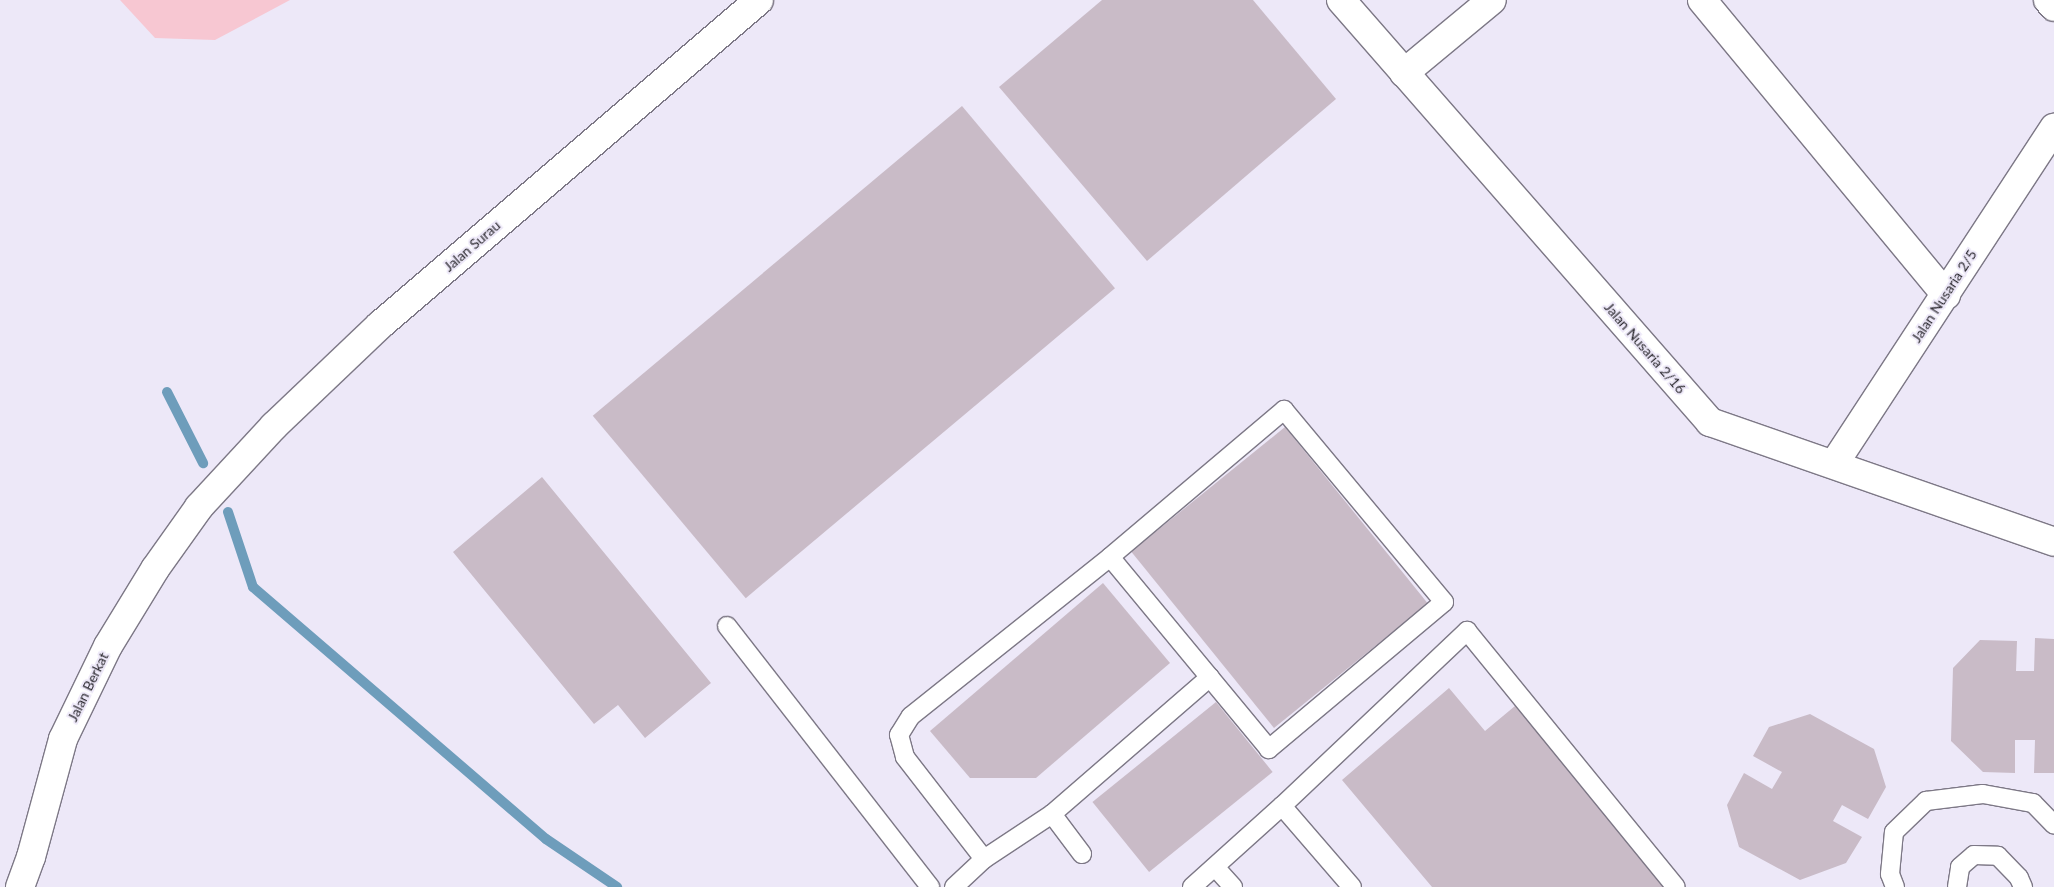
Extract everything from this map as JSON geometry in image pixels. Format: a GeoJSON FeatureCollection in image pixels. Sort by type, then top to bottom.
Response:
{"type":"FeatureCollection","features":[{"type":"Feature","properties":{"kind":"street","name":"Jalan Surau"},"geometry":{"type":"LineString","coordinates":[[199,507],[274,426],[380,324],[759,0]]}},
{"type":"Feature","properties":{"kind":"street","name":"Jalan Nusaria 2/16"},"geometry":{"type":"LineString","coordinates":[[1341,0],[1710,422],[2054,542]]}},
{"type":"Feature","properties":{"kind":"street"},"geometry":{"type":"LineString","coordinates":[[1404,72],[1492,0]]}},
{"type":"Feature","properties":{"kind":"street"},"geometry":{"type":"LineString","coordinates":[[1702,0],[1946,295]]}},
{"type":"Feature","properties":{"kind":"street"},"geometry":{"type":"LineString","coordinates":[[2048,0],[2054,7]]}},
{"type":"Feature","properties":{"kind":"street","name":"Jalan Nusaria 2/5"},"geometry":{"type":"LineString","coordinates":[[1834,464],[2054,128]]}},
{"type":"Feature","properties":{"kind":"street","name":"Jalan Berkat"},"geometry":{"type":"LineString","coordinates":[[20,887],[32,856],[63,739],[108,646],[155,569],[199,507]]}},
{"type":"Feature","properties":{"kind":"lane"},"geometry":{"type":"LineString","coordinates":[[984,859],[905,756],[899,735],[911,716],[1110,558],[1284,410],[1444,602],[1270,749],[1110,558]]}},
{"type":"Feature","properties":{"kind":"lane"},"geometry":{"type":"LineString","coordinates":[[727,626],[930,887]]}},
{"type":"Feature","properties":{"kind":"lane"},"geometry":{"type":"LineString","coordinates":[[1192,887],[1282,806],[1467,631],[1676,887]]}},
{"type":"Feature","properties":{"kind":"lane"},"geometry":{"type":"LineString","coordinates":[[954,887],[984,859],[1052,814],[1210,677]]}},
{"type":"Feature","properties":{"kind":"lane"},"geometry":{"type":"LineString","coordinates":[[1895,887],[1890,874],[1894,832],[1926,801],[1983,794],[2033,803],[2054,825]]}},
{"type":"Feature","properties":{"kind":"lane"},"geometry":{"type":"LineString","coordinates":[[1282,806],[1352,887]]}},
{"type":"Feature","properties":{"kind":"lane"},"geometry":{"type":"LineString","coordinates":[[1052,814],[1082,854]]}},
{"type":"Feature","properties":{"kind":"lane"},"geometry":{"type":"LineString","coordinates":[[1957,887],[1960,868],[1974,855],[1998,856],[2019,878],[2023,887]]}},
{"type":"Feature","properties":{"kind":"lane"},"geometry":{"type":"LineString","coordinates":[[1215,866],[1233,887]]}},
{"type":"Feature","properties":{"kind":"shaded area"},"geometry":{"type":"Polygon","coordinates":[[[120,0],[290,0],[215,40],[155,38],[120,0]]]}},
{"type":"Feature","properties":{"kind":"building"},"geometry":{"type":"Polygon","coordinates":[[[1102,0],[1253,0],[1336,99],[1147,261],[999,87],[1102,0]]]}},
{"type":"Feature","properties":{"kind":"building"},"geometry":{"type":"Polygon","coordinates":[[[962,106],[1115,288],[746,598],[593,416],[962,106]]]}},
{"type":"Feature","properties":{"kind":"building"},"geometry":{"type":"Polygon","coordinates":[[[1285,427],[1428,603],[1274,728],[1131,552],[1285,427]]]}},
{"type":"Feature","properties":{"kind":"building"},"geometry":{"type":"Polygon","coordinates":[[[542,477],[711,683],[645,738],[618,705],[594,724],[453,552],[542,477]]]}},
{"type":"Feature","properties":{"kind":"building"},"geometry":{"type":"Polygon","coordinates":[[[1103,583],[1170,663],[1036,778],[970,778],[930,731],[1103,583]]]}},
{"type":"Feature","properties":{"kind":"building"},"geometry":{"type":"Polygon","coordinates":[[[2035,638],[2054,639],[2054,773],[2034,773],[2035,740],[2015,740],[2015,773],[1983,772],[1951,741],[1953,668],[1980,640],[2017,641],[2016,671],[2034,671],[2035,638]]]}},
{"type":"Feature","properties":{"kind":"building"},"geometry":{"type":"Polygon","coordinates":[[[1449,688],[1485,731],[1515,706],[1668,887],[1432,887],[1342,780],[1449,688]]]}},
{"type":"Feature","properties":{"kind":"building"},"geometry":{"type":"Polygon","coordinates":[[[1216,702],[1273,772],[1149,872],[1092,802],[1216,702]]]}},
{"type":"Feature","properties":{"kind":"building"},"geometry":{"type":"Polygon","coordinates":[[[1810,714],[1874,749],[1886,787],[1868,819],[1842,805],[1833,821],[1862,837],[1846,863],[1800,880],[1739,847],[1727,805],[1744,773],[1772,789],[1782,772],[1753,756],[1769,727],[1810,714]]]}},
{"type":"Feature","properties":{"kind":"waterway"},"geometry":{"type":"LineString","coordinates":[[167,392],[203,463]]}},
{"type":"Feature","properties":{"kind":"waterway"},"geometry":{"type":"LineString","coordinates":[[228,512],[253,587],[546,839],[617,887]]}}]}
